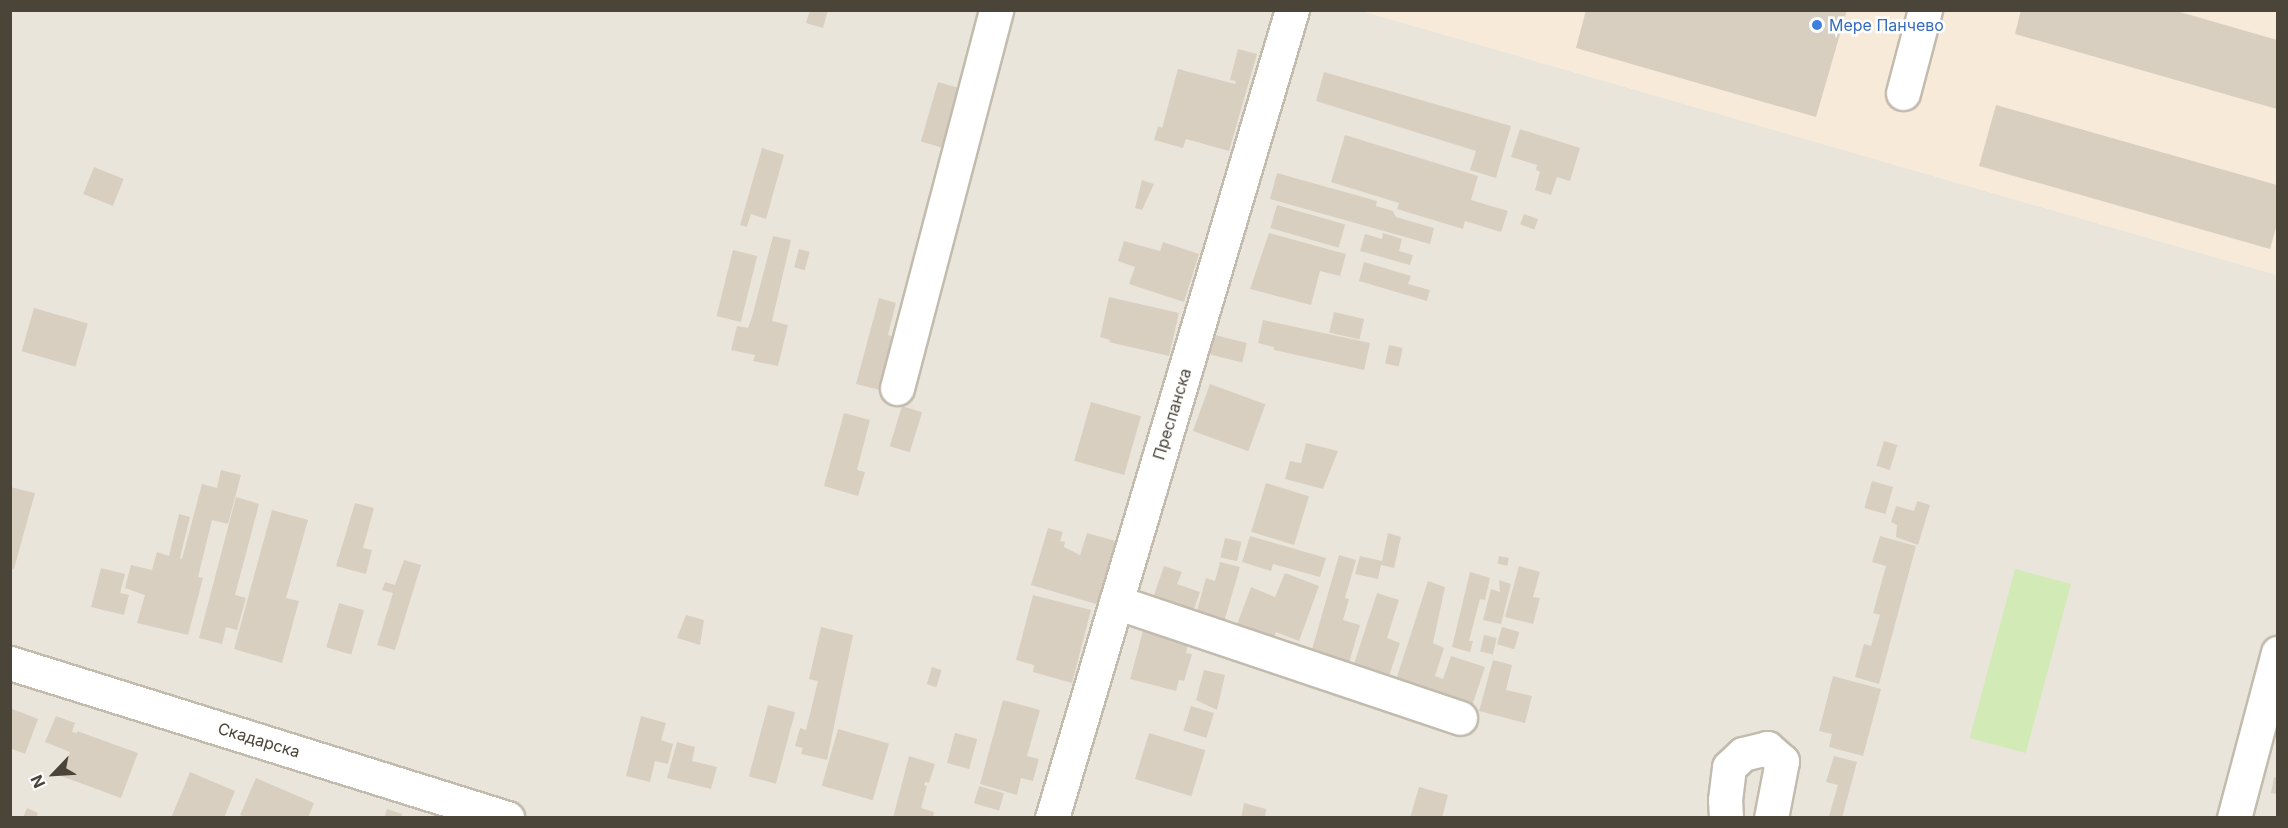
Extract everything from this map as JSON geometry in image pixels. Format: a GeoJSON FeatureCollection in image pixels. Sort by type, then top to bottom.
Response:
{"type":"FeatureCollection","features":[{"type":"Feature","properties":{"kind":"street"},"geometry":{"type":"LineString","coordinates":[[897,388],[996,10]]}},
{"type":"Feature","properties":{"kind":"street","name":"Преспанска"},"geometry":{"type":"LineString","coordinates":[[1052,818],[1292,10]]}},
{"type":"Feature","properties":{"kind":"street"},"geometry":{"type":"LineString","coordinates":[[1903,93],[1925,10]]}},
{"type":"Feature","properties":{"kind":"street"},"geometry":{"type":"LineString","coordinates":[[1116,602],[1460,718]]}},
{"type":"Feature","properties":{"kind":"street"},"geometry":{"type":"LineString","coordinates":[[2234,818],[2277,652]]}},
{"type":"Feature","properties":{"kind":"street","name":"Скадарска"},"geometry":{"type":"LineString","coordinates":[[10,663],[507,818]]}},
{"type":"Feature","properties":{"kind":"street"},"geometry":{"type":"LineString","coordinates":[[1726,818],[1725,800],[1729,767],[1743,754],[1767,748],[1782,761],[1772,818]]}},
{"type":"Feature","properties":{"kind":"shaded area"},"geometry":{"type":"Polygon","coordinates":[[[10,11],[1362,11],[2277,275],[2277,817],[11,817],[10,11]]]}},
{"type":"Feature","properties":{"kind":"shaded area"},"geometry":{"type":"Polygon","coordinates":[[[1362,11],[2277,11],[2277,275],[1362,11]]]}},
{"type":"Feature","properties":{"kind":"green space"},"geometry":{"type":"Polygon","coordinates":[[[2015,569],[2071,584],[2026,753],[1970,738],[2015,569]]]}},
{"type":"Feature","properties":{"kind":"building"},"geometry":{"type":"Polygon","coordinates":[[[810,10],[828,10],[823,28],[806,23],[810,10]]]}},
{"type":"Feature","properties":{"kind":"building"},"geometry":{"type":"Polygon","coordinates":[[[1586,10],[1847,10],[1816,117],[1576,48],[1586,10]]]}},
{"type":"Feature","properties":{"kind":"building"},"geometry":{"type":"Polygon","coordinates":[[[2021,10],[2173,10],[2277,40],[2277,109],[2015,34],[2021,10]]]}},
{"type":"Feature","properties":{"kind":"building"},"geometry":{"type":"Polygon","coordinates":[[[1238,49],[1257,54],[1229,151],[1186,139],[1183,148],[1154,140],[1158,126],[1162,128],[1178,69],[1235,84],[1236,81],[1230,80],[1238,49]]]}},
{"type":"Feature","properties":{"kind":"building"},"geometry":{"type":"Polygon","coordinates":[[[1324,72],[1511,126],[1496,178],[1470,170],[1476,151],[1316,101],[1324,72]]]}},
{"type":"Feature","properties":{"kind":"building"},"geometry":{"type":"Polygon","coordinates":[[[938,82],[963,89],[946,149],[921,142],[938,82]]]}},
{"type":"Feature","properties":{"kind":"building"},"geometry":{"type":"Polygon","coordinates":[[[1996,105],[2277,185],[2277,224],[2270,249],[1979,166],[1996,105]]]}},
{"type":"Feature","properties":{"kind":"building"},"geometry":{"type":"Polygon","coordinates":[[[1520,129],[1580,148],[1570,181],[1557,177],[1551,195],[1535,190],[1540,172],[1536,170],[1537,165],[1511,157],[1520,129]]]}},
{"type":"Feature","properties":{"kind":"building"},"geometry":{"type":"Polygon","coordinates":[[[1345,135],[1478,176],[1471,200],[1508,211],[1501,232],[1465,221],[1463,229],[1397,209],[1399,203],[1331,182],[1345,135]]]}},
{"type":"Feature","properties":{"kind":"building"},"geometry":{"type":"Polygon","coordinates":[[[762,148],[784,155],[766,219],[751,214],[747,227],[740,225],[762,148]]]}},
{"type":"Feature","properties":{"kind":"building"},"geometry":{"type":"Polygon","coordinates":[[[94,167],[124,179],[113,206],[83,194],[94,167]]]}},
{"type":"Feature","properties":{"kind":"building"},"geometry":{"type":"Polygon","coordinates":[[[1277,173],[1377,201],[1376,206],[1393,211],[1396,217],[1434,228],[1430,244],[1270,199],[1277,173]]]}},
{"type":"Feature","properties":{"kind":"building"},"geometry":{"type":"Polygon","coordinates":[[[1142,180],[1154,184],[1142,210],[1135,208],[1142,180]]]}},
{"type":"Feature","properties":{"kind":"building"},"geometry":{"type":"Polygon","coordinates":[[[1277,205],[1345,225],[1339,248],[1270,228],[1277,205]]]}},
{"type":"Feature","properties":{"kind":"building"},"geometry":{"type":"Polygon","coordinates":[[[1524,214],[1538,219],[1534,229],[1520,224],[1524,214]]]}},
{"type":"Feature","properties":{"kind":"building"},"geometry":{"type":"Polygon","coordinates":[[[1269,233],[1346,254],[1340,276],[1320,271],[1311,305],[1250,289],[1269,233]]]}},
{"type":"Feature","properties":{"kind":"building"},"geometry":{"type":"Polygon","coordinates":[[[1383,233],[1402,239],[1399,251],[1413,255],[1410,265],[1360,251],[1365,234],[1382,239],[1383,233]]]}},
{"type":"Feature","properties":{"kind":"building"},"geometry":{"type":"Polygon","coordinates":[[[773,236],[791,240],[772,321],[788,325],[778,366],[753,361],[755,355],[731,350],[737,326],[748,328],[773,236]]]}},
{"type":"Feature","properties":{"kind":"building"},"geometry":{"type":"Polygon","coordinates":[[[1124,241],[1160,251],[1163,242],[1199,254],[1184,302],[1129,284],[1135,267],[1118,261],[1124,241]]]}},
{"type":"Feature","properties":{"kind":"building"},"geometry":{"type":"Polygon","coordinates":[[[799,249],[810,252],[805,270],[794,267],[799,249]]]}},
{"type":"Feature","properties":{"kind":"building"},"geometry":{"type":"Polygon","coordinates":[[[733,250],[757,256],[741,322],[717,316],[733,250]]]}},
{"type":"Feature","properties":{"kind":"building"},"geometry":{"type":"Polygon","coordinates":[[[1364,262],[1411,276],[1408,284],[1430,290],[1427,301],[1359,281],[1364,262]]]}},
{"type":"Feature","properties":{"kind":"building"},"geometry":{"type":"Polygon","coordinates":[[[1109,297],[1179,313],[1169,356],[1109,342],[1110,340],[1100,337],[1109,297]]]}},
{"type":"Feature","properties":{"kind":"building"},"geometry":{"type":"Polygon","coordinates":[[[879,298],[896,303],[888,335],[897,338],[880,390],[856,384],[879,298]]]}},
{"type":"Feature","properties":{"kind":"building"},"geometry":{"type":"Polygon","coordinates":[[[34,308],[88,323],[75,367],[22,351],[34,308]]]}},
{"type":"Feature","properties":{"kind":"building"},"geometry":{"type":"Polygon","coordinates":[[[1334,312],[1364,319],[1359,339],[1329,332],[1334,312]]]}},
{"type":"Feature","properties":{"kind":"building"},"geometry":{"type":"Polygon","coordinates":[[[1263,320],[1370,343],[1364,370],[1274,350],[1274,347],[1258,343],[1263,320]]]}},
{"type":"Feature","properties":{"kind":"building"},"geometry":{"type":"Polygon","coordinates":[[[1215,335],[1247,343],[1242,362],[1210,354],[1215,335]]]}},
{"type":"Feature","properties":{"kind":"building"},"geometry":{"type":"Polygon","coordinates":[[[1389,345],[1403,348],[1399,366],[1385,364],[1389,345]]]}},
{"type":"Feature","properties":{"kind":"building"},"geometry":{"type":"Polygon","coordinates":[[[1210,384],[1265,404],[1248,451],[1193,431],[1210,384]]]}},
{"type":"Feature","properties":{"kind":"building"},"geometry":{"type":"Polygon","coordinates":[[[1091,402],[1141,416],[1124,475],[1074,461],[1091,402]]]}},
{"type":"Feature","properties":{"kind":"building"},"geometry":{"type":"Polygon","coordinates":[[[902,406],[922,412],[910,452],[890,446],[902,406]]]}},
{"type":"Feature","properties":{"kind":"building"},"geometry":{"type":"Polygon","coordinates":[[[844,413],[870,420],[857,470],[865,472],[858,496],[824,486],[844,413]]]}},
{"type":"Feature","properties":{"kind":"building"},"geometry":{"type":"Polygon","coordinates":[[[1884,441],[1897,445],[1890,470],[1876,466],[1884,441]]]}},
{"type":"Feature","properties":{"kind":"building"},"geometry":{"type":"Polygon","coordinates":[[[1306,443],[1338,451],[1323,489],[1285,479],[1290,461],[1301,463],[1306,443]]]}},
{"type":"Feature","properties":{"kind":"building"},"geometry":{"type":"Polygon","coordinates":[[[221,470],[241,475],[228,524],[212,520],[198,577],[203,578],[188,635],[137,623],[145,595],[125,588],[131,565],[152,570],[157,552],[169,556],[179,514],[190,517],[180,558],[182,559],[202,484],[217,488],[221,470]]]}},
{"type":"Feature","properties":{"kind":"building"},"geometry":{"type":"Polygon","coordinates":[[[1872,481],[1893,487],[1885,514],[1864,508],[1872,481]]]}},
{"type":"Feature","properties":{"kind":"building"},"geometry":{"type":"Polygon","coordinates":[[[1266,483],[1309,496],[1294,545],[1251,532],[1266,483]]]}},
{"type":"Feature","properties":{"kind":"building"},"geometry":{"type":"Polygon","coordinates":[[[10,487],[35,493],[14,569],[10,568],[10,487]]]}},
{"type":"Feature","properties":{"kind":"building"},"geometry":{"type":"Polygon","coordinates":[[[236,497],[259,504],[235,595],[246,598],[237,630],[226,627],[222,644],[199,638],[236,497]]]}},
{"type":"Feature","properties":{"kind":"building"},"geometry":{"type":"Polygon","coordinates":[[[1917,501],[1930,505],[1918,545],[1896,537],[1897,525],[1891,522],[1896,506],[1914,511],[1917,501]]]}},
{"type":"Feature","properties":{"kind":"building"},"geometry":{"type":"Polygon","coordinates":[[[355,503],[374,508],[363,548],[372,550],[366,574],[336,566],[355,503]]]}},
{"type":"Feature","properties":{"kind":"building"},"geometry":{"type":"Polygon","coordinates":[[[272,510],[308,520],[286,598],[299,601],[282,663],[234,649],[272,510]]]}},
{"type":"Feature","properties":{"kind":"building"},"geometry":{"type":"Polygon","coordinates":[[[1048,528],[1063,532],[1060,541],[1065,542],[1064,547],[1080,555],[1087,533],[1126,544],[1103,606],[1031,585],[1048,528]]]}},
{"type":"Feature","properties":{"kind":"building"},"geometry":{"type":"Polygon","coordinates":[[[1388,533],[1401,537],[1394,568],[1381,565],[1378,579],[1355,574],[1360,556],[1382,561],[1388,533]]]}},
{"type":"Feature","properties":{"kind":"building"},"geometry":{"type":"Polygon","coordinates":[[[1250,536],[1326,558],[1320,577],[1273,564],[1271,571],[1242,562],[1250,536]]]}},
{"type":"Feature","properties":{"kind":"building"},"geometry":{"type":"Polygon","coordinates":[[[1880,536],[1916,546],[1879,684],[1855,677],[1864,644],[1871,646],[1880,615],[1873,613],[1886,566],[1872,562],[1880,536]]]}},
{"type":"Feature","properties":{"kind":"building"},"geometry":{"type":"Polygon","coordinates":[[[1225,538],[1242,542],[1237,561],[1221,557],[1225,538]]]}},
{"type":"Feature","properties":{"kind":"building"},"geometry":{"type":"Polygon","coordinates":[[[1339,555],[1356,560],[1345,598],[1349,599],[1343,620],[1360,625],[1349,663],[1311,653],[1339,555]]]}},
{"type":"Feature","properties":{"kind":"building"},"geometry":{"type":"Polygon","coordinates":[[[1499,556],[1509,558],[1507,566],[1497,564],[1499,556]]]}},
{"type":"Feature","properties":{"kind":"building"},"geometry":{"type":"Polygon","coordinates":[[[404,560],[421,565],[395,650],[377,645],[393,593],[382,590],[385,582],[395,585],[404,560]]]}},
{"type":"Feature","properties":{"kind":"building"},"geometry":{"type":"Polygon","coordinates":[[[1220,562],[1240,567],[1224,622],[1196,614],[1206,578],[1215,581],[1220,562]]]}},
{"type":"Feature","properties":{"kind":"building"},"geometry":{"type":"Polygon","coordinates":[[[1164,566],[1182,572],[1177,584],[1200,592],[1193,612],[1153,598],[1164,566]]]}},
{"type":"Feature","properties":{"kind":"building"},"geometry":{"type":"Polygon","coordinates":[[[1519,566],[1540,572],[1533,597],[1540,598],[1533,624],[1505,617],[1519,566]]]}},
{"type":"Feature","properties":{"kind":"building"},"geometry":{"type":"Polygon","coordinates":[[[101,568],[125,574],[120,593],[129,595],[124,615],[91,607],[101,568]]]}},
{"type":"Feature","properties":{"kind":"building"},"geometry":{"type":"Polygon","coordinates":[[[1470,572],[1490,578],[1485,600],[1480,599],[1469,641],[1473,641],[1470,652],[1452,647],[1470,572]]]}},
{"type":"Feature","properties":{"kind":"building"},"geometry":{"type":"Polygon","coordinates":[[[1285,573],[1319,586],[1299,641],[1276,632],[1273,641],[1236,627],[1251,587],[1275,597],[1285,573]]]}},
{"type":"Feature","properties":{"kind":"building"},"geometry":{"type":"Polygon","coordinates":[[[1499,580],[1511,584],[1501,624],[1483,620],[1491,589],[1500,592],[1499,580]]]}},
{"type":"Feature","properties":{"kind":"building"},"geometry":{"type":"Polygon","coordinates":[[[1428,581],[1445,587],[1433,643],[1444,648],[1435,676],[1443,679],[1451,656],[1485,667],[1471,709],[1395,683],[1428,581]]]}},
{"type":"Feature","properties":{"kind":"building"},"geometry":{"type":"Polygon","coordinates":[[[1377,593],[1399,600],[1387,638],[1400,643],[1388,679],[1353,667],[1377,593]]]}},
{"type":"Feature","properties":{"kind":"building"},"geometry":{"type":"Polygon","coordinates":[[[1033,595],[1091,610],[1072,683],[1033,672],[1034,665],[1016,660],[1033,595]]]}},
{"type":"Feature","properties":{"kind":"building"},"geometry":{"type":"Polygon","coordinates":[[[339,603],[364,610],[351,654],[326,647],[339,603]]]}},
{"type":"Feature","properties":{"kind":"building"},"geometry":{"type":"Polygon","coordinates":[[[686,615],[704,620],[700,645],[677,638],[686,615]]]}},
{"type":"Feature","properties":{"kind":"building"},"geometry":{"type":"Polygon","coordinates":[[[821,627],[853,635],[827,760],[801,754],[803,748],[795,746],[800,728],[806,730],[818,681],[809,679],[821,627]]]}},
{"type":"Feature","properties":{"kind":"building"},"geometry":{"type":"Polygon","coordinates":[[[1144,627],[1189,639],[1186,653],[1192,654],[1184,681],[1179,680],[1176,691],[1130,679],[1144,627]]]}},
{"type":"Feature","properties":{"kind":"building"},"geometry":{"type":"Polygon","coordinates":[[[1502,627],[1519,632],[1514,649],[1497,644],[1502,627]]]}},
{"type":"Feature","properties":{"kind":"building"},"geometry":{"type":"Polygon","coordinates":[[[1484,635],[1497,638],[1493,654],[1480,652],[1484,635]]]}},
{"type":"Feature","properties":{"kind":"building"},"geometry":{"type":"Polygon","coordinates":[[[1493,660],[1512,665],[1506,690],[1532,696],[1525,723],[1479,711],[1493,660]]]}},
{"type":"Feature","properties":{"kind":"building"},"geometry":{"type":"Polygon","coordinates":[[[932,667],[942,670],[936,687],[927,684],[932,667]]]}},
{"type":"Feature","properties":{"kind":"building"},"geometry":{"type":"Polygon","coordinates":[[[1204,670],[1225,675],[1217,710],[1196,700],[1204,670]]]}},
{"type":"Feature","properties":{"kind":"building"},"geometry":{"type":"Polygon","coordinates":[[[1833,676],[1881,689],[1863,756],[1829,747],[1832,734],[1819,731],[1833,676]]]}},
{"type":"Feature","properties":{"kind":"building"},"geometry":{"type":"Polygon","coordinates":[[[1003,700],[1040,710],[1027,756],[1039,759],[1033,781],[1021,778],[1017,795],[980,784],[1003,700]]]}},
{"type":"Feature","properties":{"kind":"building"},"geometry":{"type":"Polygon","coordinates":[[[768,705],[795,712],[776,784],[749,776],[768,705]]]}},
{"type":"Feature","properties":{"kind":"building"},"geometry":{"type":"Polygon","coordinates":[[[1191,706],[1214,713],[1206,738],[1183,731],[1191,706]]]}},
{"type":"Feature","properties":{"kind":"building"},"geometry":{"type":"Polygon","coordinates":[[[10,708],[38,719],[25,754],[10,748],[10,708]]]}},
{"type":"Feature","properties":{"kind":"building"},"geometry":{"type":"Polygon","coordinates":[[[56,716],[75,723],[72,732],[77,733],[77,731],[138,753],[121,798],[61,776],[70,752],[45,742],[56,716]]]}},
{"type":"Feature","properties":{"kind":"building"},"geometry":{"type":"Polygon","coordinates":[[[641,716],[666,723],[661,740],[673,744],[668,764],[655,761],[650,782],[626,776],[641,716]]]}},
{"type":"Feature","properties":{"kind":"building"},"geometry":{"type":"Polygon","coordinates":[[[838,729],[889,744],[873,800],[822,786],[838,729]]]}},
{"type":"Feature","properties":{"kind":"building"},"geometry":{"type":"Polygon","coordinates":[[[955,733],[977,739],[969,769],[947,763],[955,733]]]}},
{"type":"Feature","properties":{"kind":"building"},"geometry":{"type":"Polygon","coordinates":[[[1149,733],[1205,750],[1191,796],[1135,779],[1149,733]]]}},
{"type":"Feature","properties":{"kind":"building"},"geometry":{"type":"Polygon","coordinates":[[[677,742],[695,747],[692,761],[717,767],[711,789],[667,778],[677,742]]]}},
{"type":"Feature","properties":{"kind":"building"},"geometry":{"type":"Polygon","coordinates":[[[909,756],[935,764],[929,783],[925,782],[924,785],[927,786],[921,808],[934,812],[933,818],[893,818],[909,756]]]}},
{"type":"Feature","properties":{"kind":"building"},"geometry":{"type":"Polygon","coordinates":[[[1834,756],[1857,762],[1842,818],[1825,818],[1829,816],[1838,785],[1826,782],[1834,756]]]}},
{"type":"Feature","properties":{"kind":"building"},"geometry":{"type":"Polygon","coordinates":[[[190,772],[235,791],[224,818],[171,818],[190,772]]]}},
{"type":"Feature","properties":{"kind":"building"},"geometry":{"type":"Polygon","coordinates":[[[2274,777],[2277,778],[2277,794],[2271,793],[2274,777]]]}},
{"type":"Feature","properties":{"kind":"building"},"geometry":{"type":"Polygon","coordinates":[[[256,778],[314,803],[308,818],[246,818],[240,815],[256,778]]]}},
{"type":"Feature","properties":{"kind":"building"},"geometry":{"type":"Polygon","coordinates":[[[979,786],[1004,793],[999,810],[974,803],[979,786]]]}},
{"type":"Feature","properties":{"kind":"building"},"geometry":{"type":"Polygon","coordinates":[[[1419,787],[1448,795],[1442,818],[1410,818],[1419,787]]]}},
{"type":"Feature","properties":{"kind":"building"},"geometry":{"type":"Polygon","coordinates":[[[1244,803],[1266,809],[1265,818],[1241,818],[1244,803]]]}},
{"type":"Feature","properties":{"kind":"building"},"geometry":{"type":"Polygon","coordinates":[[[27,808],[38,813],[36,818],[23,818],[27,808]]]}},
{"type":"Feature","properties":{"kind":"building"},"geometry":{"type":"Polygon","coordinates":[[[387,809],[402,814],[401,818],[384,818],[387,809]]]}},
{"type":"Feature","properties":{"kind":"place","name":"Мере Панчево"},"geometry":{"type":"Point","coordinates":[1817,25]}}]}
